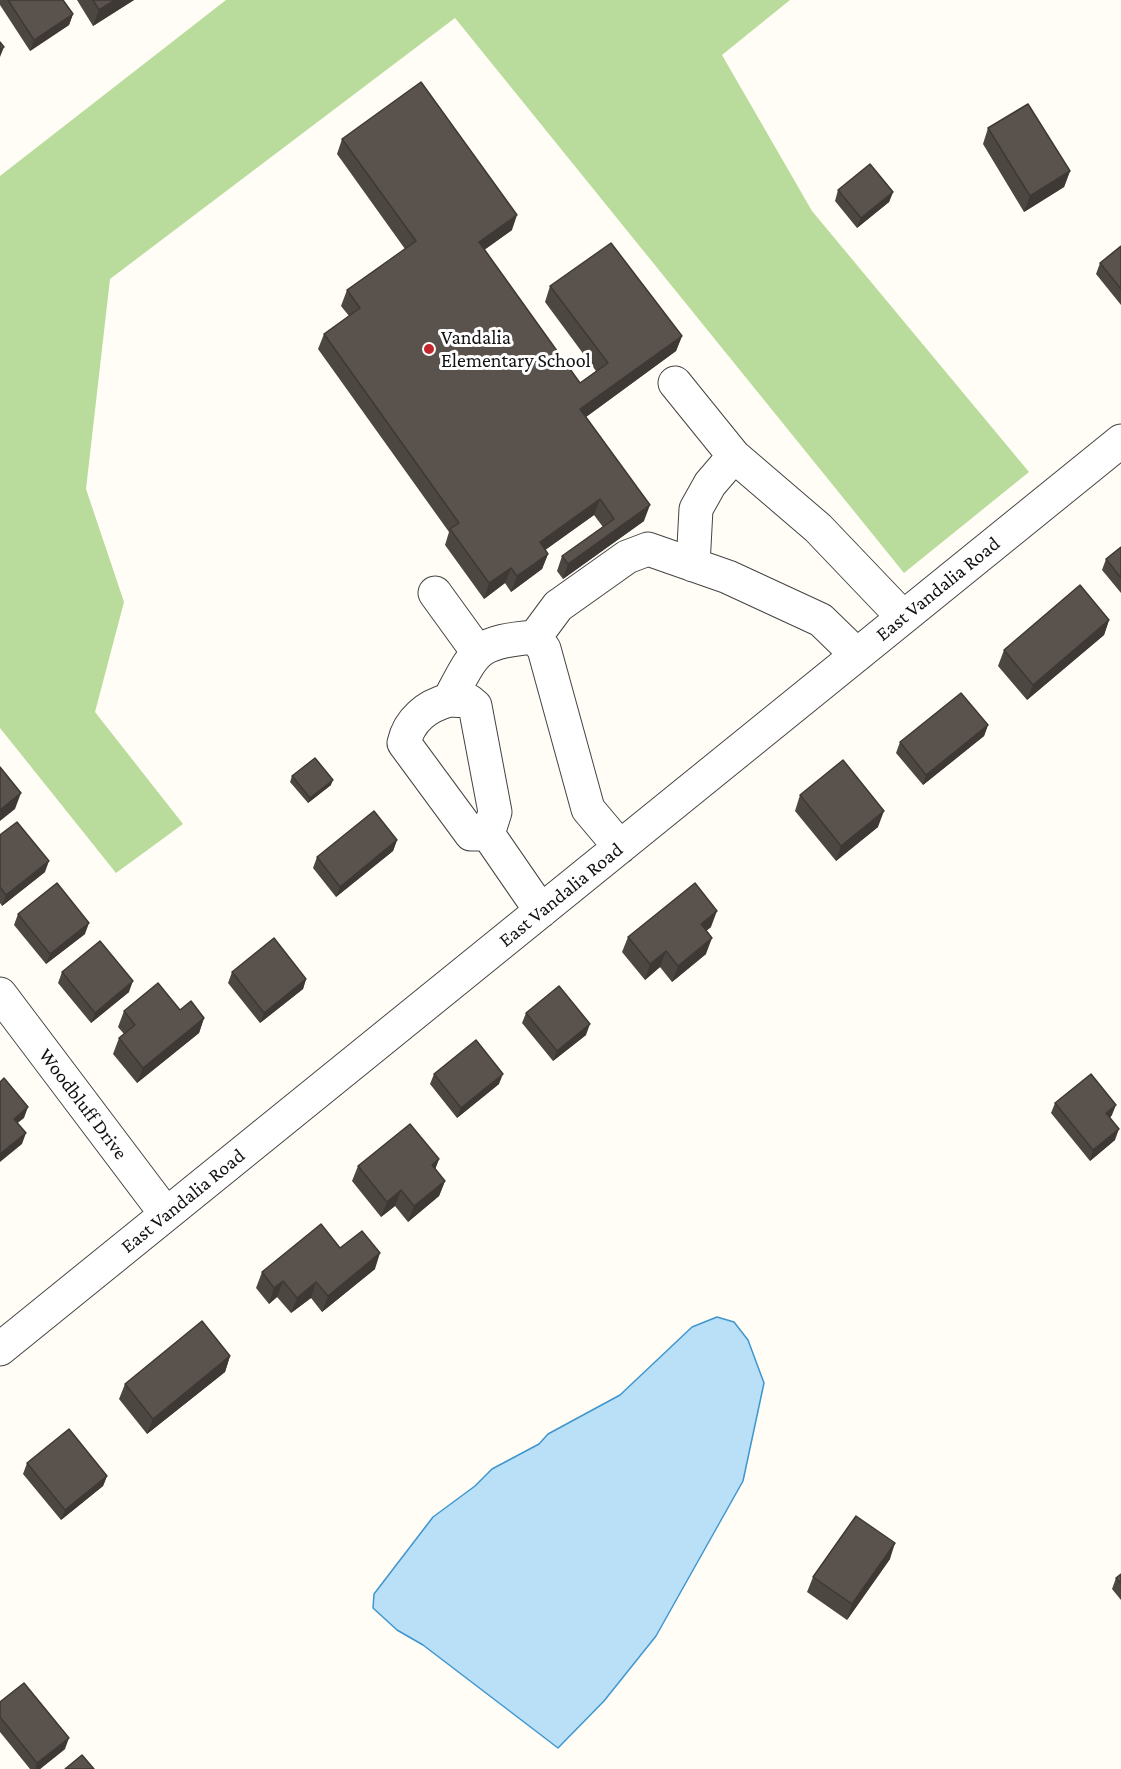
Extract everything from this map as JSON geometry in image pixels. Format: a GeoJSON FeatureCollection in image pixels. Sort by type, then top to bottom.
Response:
{"type":"FeatureCollection","features":[{"type":"Feature","properties":{"kind":"street"},"geometry":{"type":"LineString","coordinates":[[675,383],[734,456],[818,528],[903,617]]}},
{"type":"Feature","properties":{"kind":"street","name":"East Vandalia Road"},"geometry":{"type":"LineString","coordinates":[[0,1349],[1121,441]]}},
{"type":"Feature","properties":{"kind":"street"},"geometry":{"type":"LineString","coordinates":[[693,565],[696,509],[710,484],[734,456]]}},
{"type":"Feature","properties":{"kind":"street"},"geometry":{"type":"LineString","coordinates":[[449,700],[477,651],[505,639],[535,637],[558,606],[627,557],[648,549],[728,578],[821,620],[857,655]]}},
{"type":"Feature","properties":{"kind":"street"},"geometry":{"type":"LineString","coordinates":[[435,593],[477,651]]}},
{"type":"Feature","properties":{"kind":"street"},"geometry":{"type":"LineString","coordinates":[[535,637],[544,650],[588,809],[620,847]]}},
{"type":"Feature","properties":{"kind":"street"},"geometry":{"type":"LineString","coordinates":[[449,700],[469,701],[475,706],[495,812],[488,834],[471,834],[404,743],[406,735],[418,716],[432,705],[449,700]]}},
{"type":"Feature","properties":{"kind":"street"},"geometry":{"type":"LineString","coordinates":[[488,834],[541,911]]}},
{"type":"Feature","properties":{"kind":"street","name":"Woodbluff Drive"},"geometry":{"type":"LineString","coordinates":[[0,994],[166,1214]]}},
{"type":"Feature","properties":{"kind":"green space"},"geometry":{"type":"Polygon","coordinates":[[[226,0],[790,0],[722,55],[812,211],[1029,472],[904,573],[455,18],[110,279],[86,489],[124,602],[95,712],[183,824],[116,873],[0,728],[0,176],[226,0]]]}},
{"type":"Feature","properties":{"kind":"water"},"geometry":{"type":"Polygon","coordinates":[[[717,1317],[734,1322],[748,1340],[764,1383],[743,1481],[656,1636],[604,1701],[558,1748],[423,1645],[397,1630],[373,1608],[374,1594],[433,1517],[475,1486],[492,1469],[539,1444],[548,1434],[620,1395],[692,1327],[717,1317]]]}},
{"type":"Feature","properties":{"kind":"building"},"geometry":{"type":"Polygon","coordinates":[[[8,0],[63,0],[73,14],[34,40],[8,0]]]}},
{"type":"Feature","properties":{"kind":"building"},"geometry":{"type":"Polygon","coordinates":[[[93,0],[115,0],[99,10],[93,0]]]}},
{"type":"Feature","properties":{"kind":"building","name":"Vandalia Elementary School"},"geometry":{"type":"Polygon","coordinates":[[[421,82],[517,215],[479,242],[580,383],[608,363],[550,286],[611,243],[682,336],[580,409],[650,505],[568,564],[562,556],[614,519],[600,499],[540,542],[548,554],[517,576],[511,568],[489,583],[450,529],[459,523],[324,334],[360,308],[347,290],[416,241],[342,139],[421,82]]]}},
{"type":"Feature","properties":{"kind":"building"},"geometry":{"type":"Polygon","coordinates":[[[1028,104],[1070,171],[1030,196],[988,128],[1028,104]]]}},
{"type":"Feature","properties":{"kind":"building"},"geometry":{"type":"Polygon","coordinates":[[[870,164],[893,192],[861,218],[838,190],[870,164]]]}},
{"type":"Feature","properties":{"kind":"building"},"geometry":{"type":"Polygon","coordinates":[[[1121,246],[1121,289],[1100,263],[1121,246]]]}},
{"type":"Feature","properties":{"kind":"building"},"geometry":{"type":"Polygon","coordinates":[[[1121,547],[1121,578],[1106,559],[1121,547]]]}},
{"type":"Feature","properties":{"kind":"building"},"geometry":{"type":"Polygon","coordinates":[[[1080,585],[1109,620],[1033,685],[1004,650],[1080,585]]]}},
{"type":"Feature","properties":{"kind":"building"},"geometry":{"type":"Polygon","coordinates":[[[961,693],[988,725],[926,775],[900,742],[961,693]]]}},
{"type":"Feature","properties":{"kind":"building"},"geometry":{"type":"Polygon","coordinates":[[[315,758],[333,780],[310,798],[292,776],[315,758]]]}},
{"type":"Feature","properties":{"kind":"building"},"geometry":{"type":"Polygon","coordinates":[[[843,760],[884,811],[841,846],[800,795],[843,760]]]}},
{"type":"Feature","properties":{"kind":"building"},"geometry":{"type":"Polygon","coordinates":[[[0,767],[21,793],[0,810],[0,767]]]}},
{"type":"Feature","properties":{"kind":"building"},"geometry":{"type":"Polygon","coordinates":[[[374,811],[397,840],[340,887],[317,857],[374,811]]]}},
{"type":"Feature","properties":{"kind":"building"},"geometry":{"type":"Polygon","coordinates":[[[17,822],[49,861],[6,895],[0,887],[0,835],[17,822]]]}},
{"type":"Feature","properties":{"kind":"building"},"geometry":{"type":"Polygon","coordinates":[[[57,883],[89,923],[50,954],[18,914],[57,883]]]}},
{"type":"Feature","properties":{"kind":"building"},"geometry":{"type":"Polygon","coordinates":[[[695,883],[717,911],[701,924],[712,938],[678,966],[666,951],[650,964],[628,937],[695,883]]]}},
{"type":"Feature","properties":{"kind":"building"},"geometry":{"type":"Polygon","coordinates":[[[274,938],[306,979],[264,1013],[232,972],[274,938]]]}},
{"type":"Feature","properties":{"kind":"building"},"geometry":{"type":"Polygon","coordinates":[[[100,941],[133,981],[95,1013],[62,972],[100,941]]]}},
{"type":"Feature","properties":{"kind":"building"},"geometry":{"type":"Polygon","coordinates":[[[158,983],[180,1010],[191,1001],[204,1018],[143,1068],[119,1038],[135,1025],[124,1011],[158,983]]]}},
{"type":"Feature","properties":{"kind":"building"},"geometry":{"type":"Polygon","coordinates":[[[559,986],[590,1024],[557,1051],[526,1013],[559,986]]]}},
{"type":"Feature","properties":{"kind":"building"},"geometry":{"type":"Polygon","coordinates":[[[476,1040],[503,1074],[461,1108],[434,1074],[476,1040]]]}},
{"type":"Feature","properties":{"kind":"building"},"geometry":{"type":"Polygon","coordinates":[[[1091,1074],[1116,1105],[1106,1113],[1119,1129],[1093,1150],[1055,1103],[1091,1074]]]}},
{"type":"Feature","properties":{"kind":"building"},"geometry":{"type":"Polygon","coordinates":[[[4,1078],[28,1107],[14,1119],[26,1133],[0,1154],[0,1082],[4,1078]]]}},
{"type":"Feature","properties":{"kind":"building"},"geometry":{"type":"Polygon","coordinates":[[[410,1124],[439,1159],[432,1165],[445,1181],[414,1206],[401,1190],[387,1202],[358,1166],[410,1124]]]}},
{"type":"Feature","properties":{"kind":"building"},"geometry":{"type":"Polygon","coordinates":[[[321,1224],[340,1248],[362,1231],[380,1253],[328,1296],[316,1282],[297,1298],[283,1281],[274,1288],[262,1272],[321,1224]]]}},
{"type":"Feature","properties":{"kind":"building"},"geometry":{"type":"Polygon","coordinates":[[[202,1321],[230,1356],[153,1419],[125,1384],[202,1321]]]}},
{"type":"Feature","properties":{"kind":"building"},"geometry":{"type":"Polygon","coordinates":[[[69,1429],[107,1476],[65,1510],[27,1463],[69,1429]]]}},
{"type":"Feature","properties":{"kind":"building"},"geometry":{"type":"Polygon","coordinates":[[[856,1516],[895,1543],[852,1604],[813,1577],[856,1516]]]}},
{"type":"Feature","properties":{"kind":"building"},"geometry":{"type":"Polygon","coordinates":[[[1121,1574],[1121,1584],[1116,1578],[1121,1574]]]}},
{"type":"Feature","properties":{"kind":"building"},"geometry":{"type":"Polygon","coordinates":[[[24,1683],[69,1738],[37,1763],[0,1717],[0,1702],[24,1683]]]}},
{"type":"Feature","properties":{"kind":"building"},"geometry":{"type":"Polygon","coordinates":[[[82,1755],[94,1769],[65,1769],[82,1755]]]}},
{"type":"Feature","properties":{"kind":"place","name":"Vandalia Elementary School"},"geometry":{"type":"Point","coordinates":[429,349]}}]}
